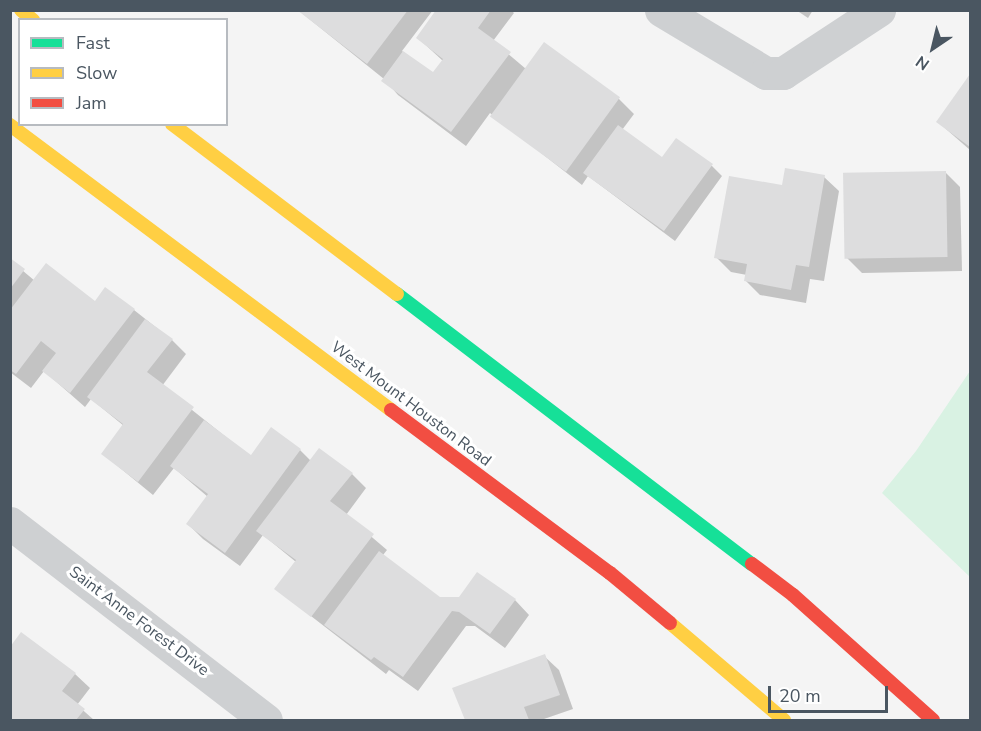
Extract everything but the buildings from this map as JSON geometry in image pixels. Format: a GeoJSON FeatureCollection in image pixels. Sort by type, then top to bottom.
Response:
{"type":"FeatureCollection","features":[{"type":"Feature","properties":{"kind":"main road","name":"West Mount Houston Road"},"geometry":{"type":"LineString","coordinates":[[10,125],[610,573],[784,720]]}},
{"type":"Feature","properties":{"kind":"main road"},"geometry":{"type":"LineString","coordinates":[[174,126],[792,595],[933,720]]}},
{"type":"Feature","properties":{"kind":"street"},"geometry":{"type":"LineString","coordinates":[[661,10],[766,73],[783,73],[879,10]]}},
{"type":"Feature","properties":{"kind":"street","name":"Saint Anne Forest Drive"},"geometry":{"type":"LineString","coordinates":[[10,523],[266,720]]}},
{"type":"Feature","properties":{"kind":"green space"},"geometry":{"type":"Polygon","coordinates":[[[970,371],[970,577],[882,493],[916,451],[970,371]]]}},
{"type":"Feature","properties":{"kind":"traffic: fast"},"geometry":{"type":"LineString","coordinates":[[397,294],[752,564]]}},
{"type":"Feature","properties":{"kind":"traffic: slow"},"geometry":{"type":"LineString","coordinates":[[21,10],[31,18]]}},
{"type":"Feature","properties":{"kind":"traffic: slow"},"geometry":{"type":"LineString","coordinates":[[10,125],[391,410]]}},
{"type":"Feature","properties":{"kind":"traffic: slow"},"geometry":{"type":"LineString","coordinates":[[175,126],[397,294]]}},
{"type":"Feature","properties":{"kind":"traffic: slow"},"geometry":{"type":"LineString","coordinates":[[670,623],[784,720]]}},
{"type":"Feature","properties":{"kind":"traffic: jam"},"geometry":{"type":"LineString","coordinates":[[391,410],[610,573],[670,623]]}},
{"type":"Feature","properties":{"kind":"traffic: jam"},"geometry":{"type":"LineString","coordinates":[[752,564],[793,595],[933,720]]}}]}
